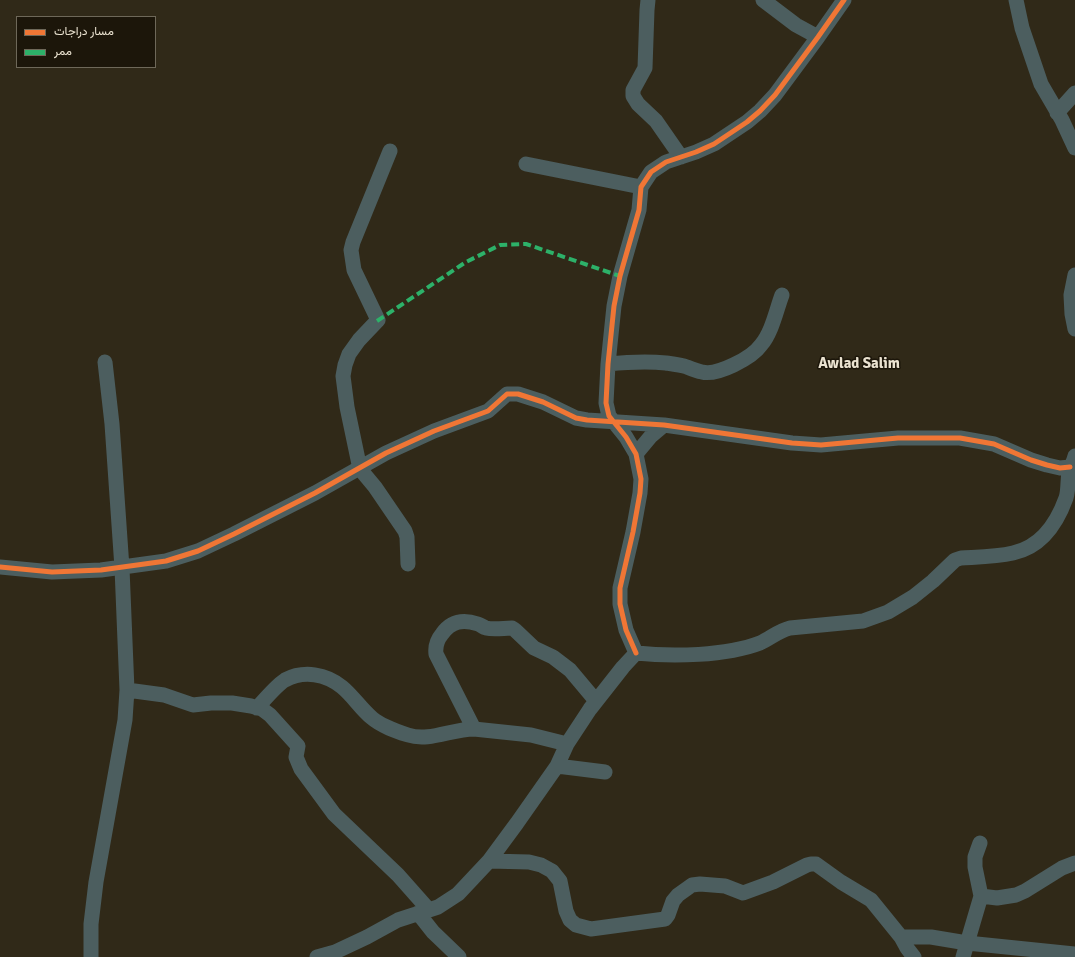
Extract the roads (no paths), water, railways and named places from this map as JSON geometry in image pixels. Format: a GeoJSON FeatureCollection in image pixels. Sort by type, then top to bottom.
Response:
{"type":"FeatureCollection","features":[{"type":"Feature","properties":{"kind":"street"},"geometry":{"type":"LineString","coordinates":[[648,0],[646,10],[645,68],[633,90],[633,96],[638,104],[656,121],[680,157]]}},
{"type":"Feature","properties":{"kind":"street"},"geometry":{"type":"LineString","coordinates":[[763,0],[796,25],[818,37]]}},
{"type":"Feature","properties":{"kind":"street"},"geometry":{"type":"LineString","coordinates":[[636,653],[626,630],[620,604],[620,588],[633,532],[641,479],[636,454],[609,416],[607,409],[608,364],[614,306],[620,276],[639,210],[641,188],[651,172],[666,162],[714,144],[752,118],[775,95],[844,0]]}},
{"type":"Feature","properties":{"kind":"street"},"geometry":{"type":"LineString","coordinates":[[1016,0],[1022,28],[1042,84],[1075,148]]}},
{"type":"Feature","properties":{"kind":"street"},"geometry":{"type":"LineString","coordinates":[[1057,113],[1075,93]]}},
{"type":"Feature","properties":{"kind":"street"},"geometry":{"type":"LineString","coordinates":[[390,151],[351,250],[354,270],[378,319],[376,323],[359,340],[349,354],[343,376],[347,407],[360,469],[375,487],[405,530],[407,537],[408,564]]}},
{"type":"Feature","properties":{"kind":"street"},"geometry":{"type":"LineString","coordinates":[[526,164],[641,188]]}},
{"type":"Feature","properties":{"kind":"street"},"geometry":{"type":"LineString","coordinates":[[1075,275],[1071,295],[1072,314],[1075,329]]}},
{"type":"Feature","properties":{"kind":"street"},"geometry":{"type":"LineString","coordinates":[[608,364],[634,362],[666,363],[687,367],[702,372],[709,373],[719,371],[754,354],[762,345],[769,332],[782,295]]}},
{"type":"Feature","properties":{"kind":"street"},"geometry":{"type":"LineString","coordinates":[[91,957],[91,924],[96,882],[125,720],[127,690],[122,568],[106,362]]}},
{"type":"Feature","properties":{"kind":"street"},"geometry":{"type":"LineString","coordinates":[[0,567],[52,572],[101,570],[166,561],[198,551],[247,528],[360,469],[386,453],[434,431],[488,411],[507,394],[518,394],[543,402],[576,418],[587,420],[664,425],[792,443],[821,445],[898,438],[960,438],[994,444],[1031,460],[1060,468],[1073,462]]}},
{"type":"Feature","properties":{"kind":"street"},"geometry":{"type":"LineString","coordinates":[[636,454],[651,436],[664,425]]}},
{"type":"Feature","properties":{"kind":"street"},"geometry":{"type":"LineString","coordinates":[[636,653],[660,655],[733,650],[761,642],[781,630],[863,622],[888,612],[913,597],[933,582],[955,560],[961,558],[1014,553],[1032,545],[1045,535],[1053,526],[1067,496],[1073,462]]}},
{"type":"Feature","properties":{"kind":"street"},"geometry":{"type":"LineString","coordinates":[[474,729],[436,654],[435,649],[437,642],[447,627],[452,623],[459,621],[469,622],[492,629],[512,628],[534,648],[553,657],[570,670],[596,701]]}},
{"type":"Feature","properties":{"kind":"street"},"geometry":{"type":"LineString","coordinates":[[317,957],[335,952],[368,937],[398,920],[438,907],[458,894],[489,861],[557,766],[567,744],[596,701],[636,653]]}},
{"type":"Feature","properties":{"kind":"street"},"geometry":{"type":"LineString","coordinates":[[257,708],[284,681],[308,673],[329,679],[341,686],[373,719],[409,735],[429,736],[466,729],[474,729],[531,735],[567,744]]}},
{"type":"Feature","properties":{"kind":"street"},"geometry":{"type":"LineString","coordinates":[[127,690],[164,695],[193,705],[211,703],[241,703],[257,708],[270,715],[298,746],[296,757],[301,769],[334,814],[398,875],[423,911],[433,932],[459,957]]}},
{"type":"Feature","properties":{"kind":"street"},"geometry":{"type":"LineString","coordinates":[[557,766],[605,772]]}},
{"type":"Feature","properties":{"kind":"street"},"geometry":{"type":"LineString","coordinates":[[965,950],[981,896],[975,867],[975,857],[980,843]]}},
{"type":"Feature","properties":{"kind":"street"},"geometry":{"type":"LineString","coordinates":[[489,861],[529,862],[542,865],[552,872],[560,881],[566,911],[570,920],[576,925],[591,928],[665,919],[673,901],[678,895],[692,886],[700,884],[725,886],[743,893],[773,882],[807,865],[816,864],[841,882],[871,900],[901,937],[914,957]]}},
{"type":"Feature","properties":{"kind":"street"},"geometry":{"type":"LineString","coordinates":[[981,896],[997,898],[1016,895],[1062,868],[1075,863]]}},
{"type":"Feature","properties":{"kind":"street"},"geometry":{"type":"LineString","coordinates":[[901,937],[931,937],[965,950],[1075,954]]}},
{"type":"Feature","properties":{"kind":"district","name":"Awlad Salim"},"geometry":{"type":"Point","coordinates":[859,364]}}]}
